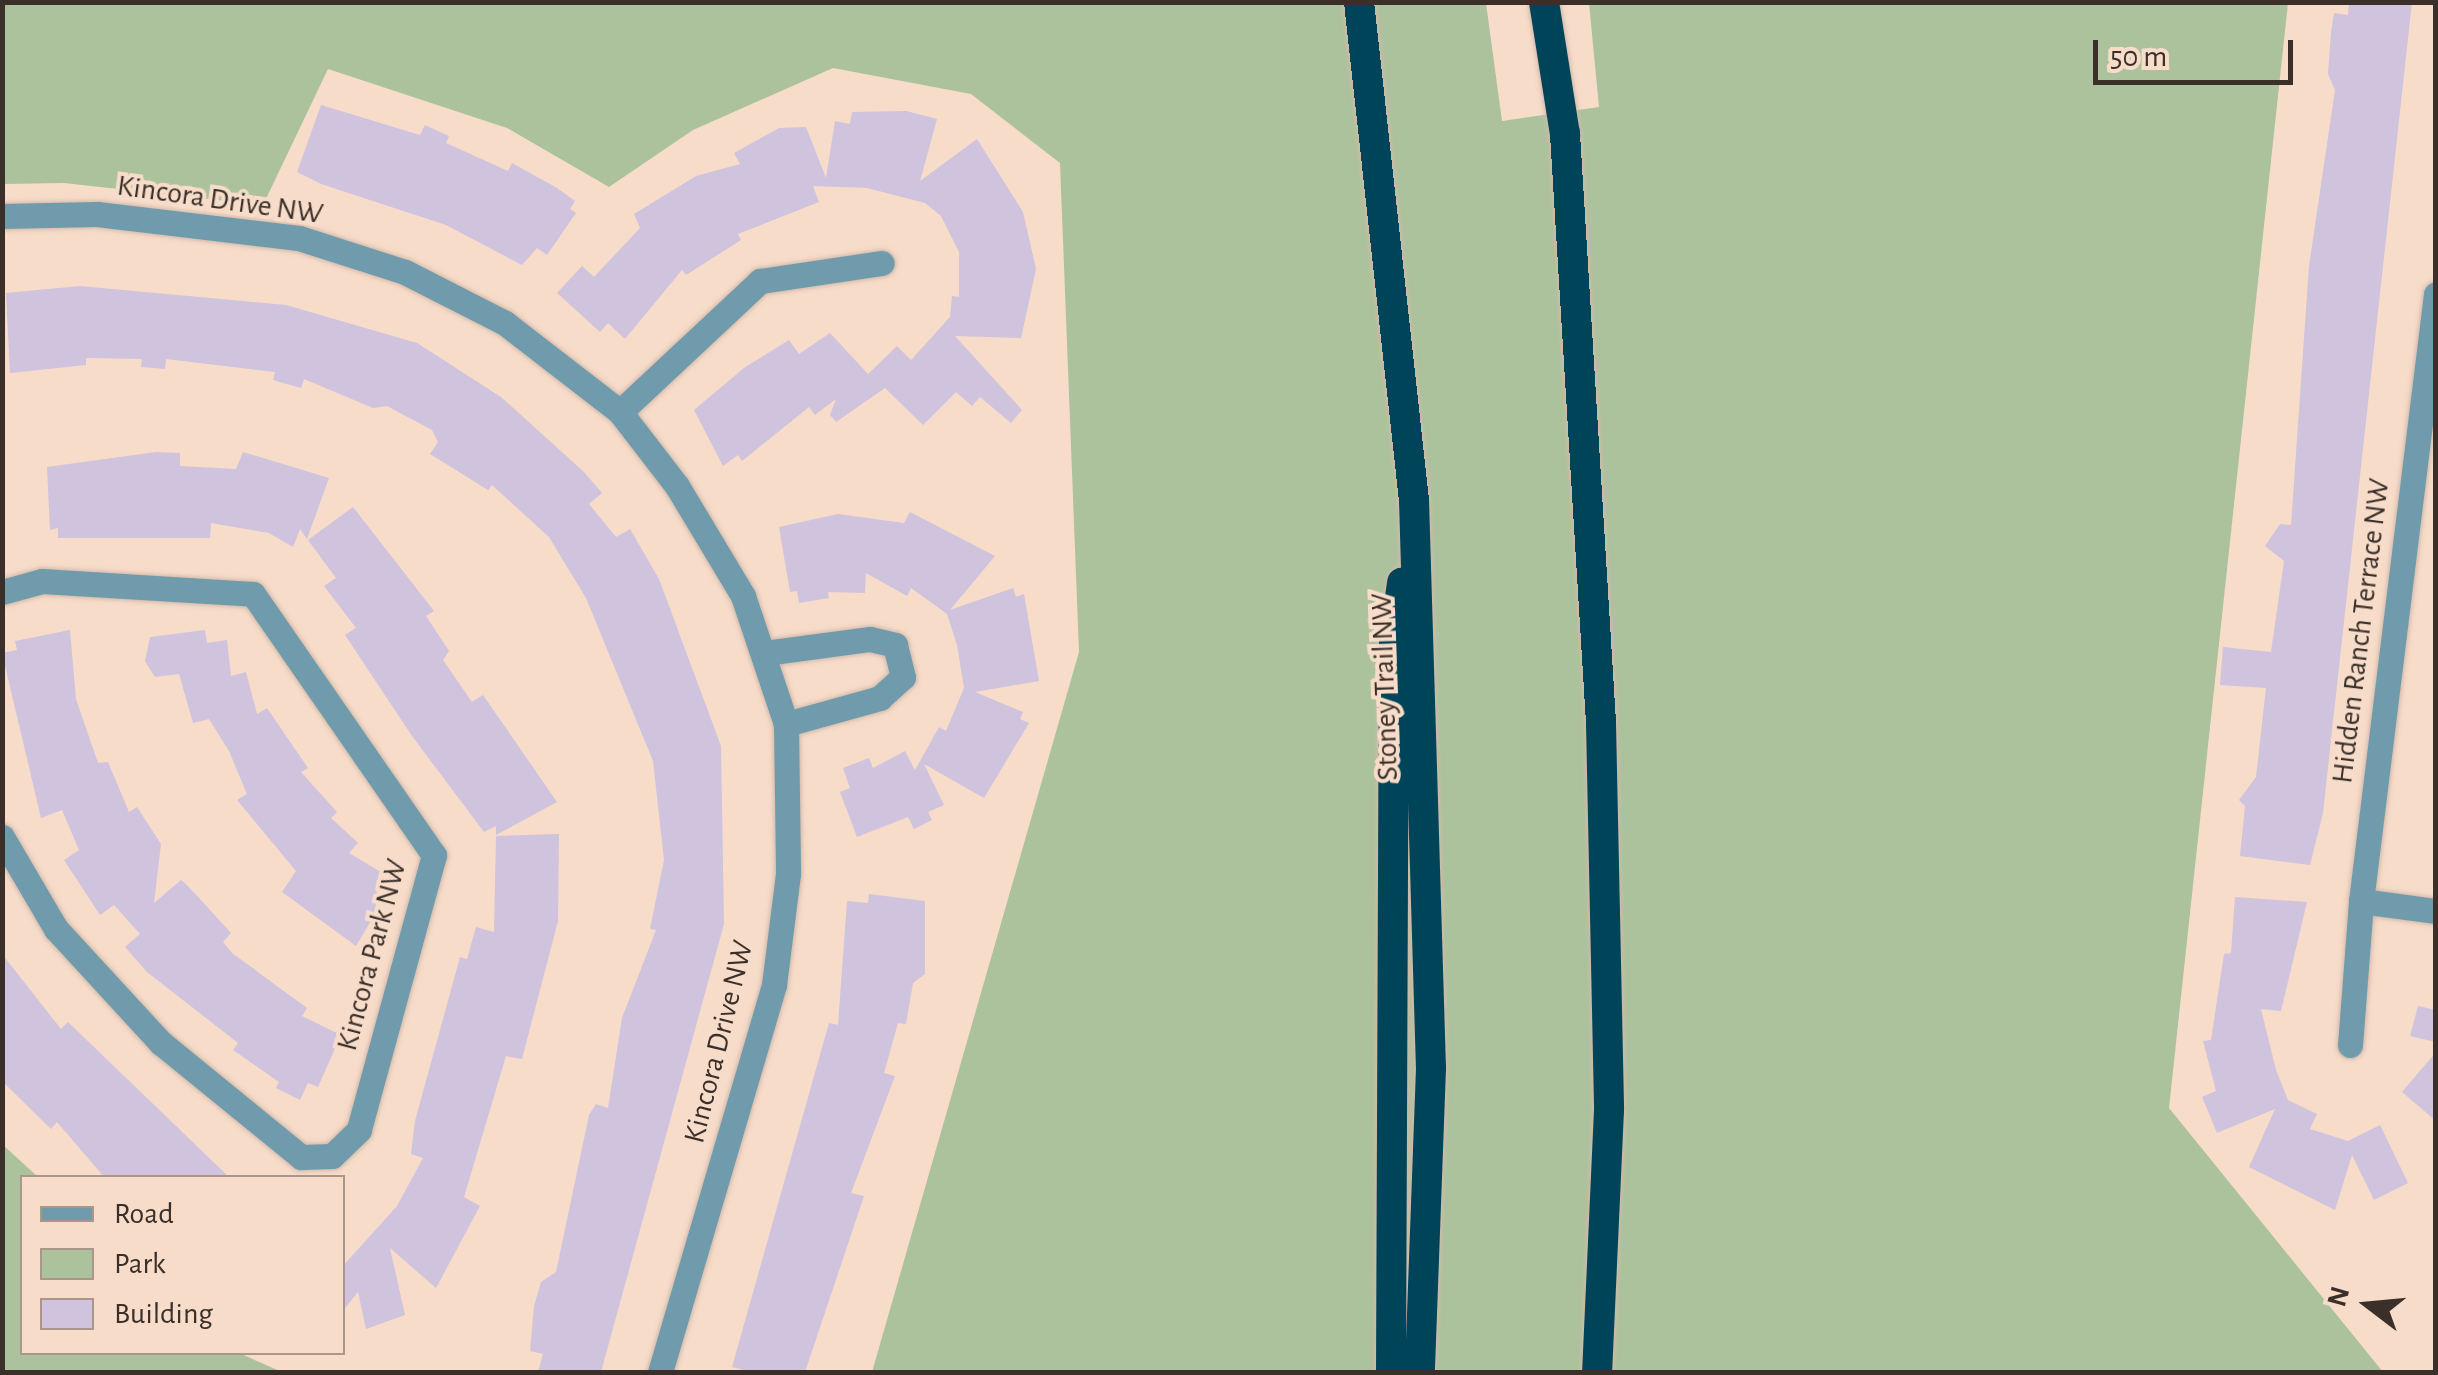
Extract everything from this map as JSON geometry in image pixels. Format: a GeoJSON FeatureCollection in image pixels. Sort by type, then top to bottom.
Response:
{"type":"FeatureCollection","features":[{"type":"Feature","properties":{"kind":"highway","name":"Stoney Trail NW"},"geometry":{"type":"LineString","coordinates":[[1360,2],[1414,500],[1431,1068],[1420,1372]]}},
{"type":"Feature","properties":{"kind":"highway"},"geometry":{"type":"LineString","coordinates":[[1544,2],[1564,134]]}},
{"type":"Feature","properties":{"kind":"highway"},"geometry":{"type":"LineString","coordinates":[[1554,2],[1601,722],[1608,1110],[1597,1372]]}},
{"type":"Feature","properties":{"kind":"highway"},"geometry":{"type":"LineString","coordinates":[[1390,1372],[1394,640],[1414,500]]}},
{"type":"Feature","properties":{"kind":"street","name":"Kincora Drive NW"},"geometry":{"type":"LineString","coordinates":[[2,216],[152,220],[316,244],[405,272],[506,323],[620,412],[677,486],[743,596],[766,653],[786,724],[788,874],[774,985],[660,1372]]}},
{"type":"Feature","properties":{"kind":"street"},"geometry":{"type":"LineString","coordinates":[[620,412],[760,281],[882,263]]}},
{"type":"Feature","properties":{"kind":"street","name":"Hidden Ranch Terrace NW"},"geometry":{"type":"LineString","coordinates":[[2350,1045],[2361,900],[2436,294]]}},
{"type":"Feature","properties":{"kind":"street","name":"Kincora Park NW"},"geometry":{"type":"LineString","coordinates":[[2,592],[42,580],[254,594],[434,856],[358,1130],[332,1156],[301,1157],[189,1066],[56,929],[2,837]]}},
{"type":"Feature","properties":{"kind":"street"},"geometry":{"type":"LineString","coordinates":[[766,653],[870,638],[895,645],[902,677],[880,698],[786,724]]}},
{"type":"Feature","properties":{"kind":"street"},"geometry":{"type":"LineString","coordinates":[[2361,900],[2436,911]]}},
{"type":"Feature","properties":{"kind":"green space"},"geometry":{"type":"Polygon","coordinates":[[[2,3],[1486,3],[1502,121],[1599,107],[1589,3],[2288,3],[2169,1108],[2383,1372],[872,1372],[1079,652],[1060,163],[971,94],[833,68],[693,130],[609,187],[507,128],[328,69],[263,205],[64,183],[3,184],[2,3]]]}},
{"type":"Feature","properties":{"kind":"green space"},"geometry":{"type":"Polygon","coordinates":[[[2,1144],[36,1175],[20,1175],[20,1355],[244,1355],[282,1372],[3,1372],[2,1144]]]}},
{"type":"Feature","properties":{"kind":"building"},"geometry":{"type":"Polygon","coordinates":[[[2349,2],[2412,2],[2323,813],[2310,865],[2240,856],[2245,806],[2239,800],[2256,777],[2266,688],[2220,685],[2223,647],[2271,652],[2284,561],[2265,546],[2280,524],[2291,525],[2309,266],[2335,90],[2328,74],[2331,33],[2334,13],[2348,15],[2349,2]]]}},
{"type":"Feature","properties":{"kind":"building"},"geometry":{"type":"Polygon","coordinates":[[[321,105],[420,135],[425,125],[449,136],[446,143],[508,171],[512,163],[557,188],[575,201],[570,209],[576,213],[547,255],[537,248],[522,265],[446,225],[321,184],[297,172],[321,105]]]}},
{"type":"Feature","properties":{"kind":"building"},"geometry":{"type":"Polygon","coordinates":[[[906,111],[937,119],[920,181],[977,139],[1023,212],[1036,269],[1021,338],[955,336],[1022,410],[1011,423],[980,397],[972,406],[956,392],[923,425],[885,388],[836,422],[830,415],[836,399],[815,415],[809,407],[742,461],[738,455],[723,466],[694,410],[744,368],[789,340],[799,354],[830,333],[868,374],[897,346],[911,360],[950,317],[952,296],[959,297],[959,252],[941,216],[925,203],[867,188],[813,186],[819,202],[738,234],[741,240],[686,275],[682,270],[625,339],[608,323],[600,332],[557,293],[582,266],[594,277],[640,228],[634,214],[696,176],[740,164],[734,153],[779,128],[806,127],[826,178],[835,121],[850,124],[852,112],[906,111]]]}},
{"type":"Feature","properties":{"kind":"building"},"geometry":{"type":"Polygon","coordinates":[[[80,286],[286,305],[417,343],[501,397],[584,472],[602,493],[589,504],[616,537],[630,529],[659,579],[721,746],[724,924],[601,1372],[538,1372],[543,1354],[530,1351],[534,1306],[541,1282],[556,1272],[589,1115],[596,1104],[608,1108],[622,1018],[656,930],[650,929],[664,860],[653,761],[586,598],[549,537],[492,485],[488,490],[430,454],[438,442],[432,430],[387,406],[373,408],[304,379],[301,388],[273,380],[275,372],[166,359],[165,369],[141,367],[142,359],[86,358],[86,365],[10,373],[6,293],[80,286]]]}},
{"type":"Feature","properties":{"kind":"building"},"geometry":{"type":"Polygon","coordinates":[[[156,452],[180,453],[180,466],[236,469],[243,452],[329,478],[307,539],[300,529],[293,547],[269,533],[211,523],[210,538],[58,538],[58,528],[50,530],[47,467],[156,452]]]}},
{"type":"Feature","properties":{"kind":"building"},"geometry":{"type":"Polygon","coordinates":[[[353,507],[434,611],[426,616],[449,651],[443,660],[472,702],[483,695],[557,802],[496,835],[496,826],[484,832],[412,736],[345,635],[356,628],[324,586],[336,578],[308,540],[353,507]]]}},
{"type":"Feature","properties":{"kind":"building"},"geometry":{"type":"Polygon","coordinates":[[[910,512],[995,556],[950,610],[1013,588],[1016,597],[1024,594],[1039,681],[975,692],[1023,712],[1020,719],[1029,723],[984,798],[924,764],[944,805],[928,812],[932,820],[914,829],[908,817],[857,837],[840,792],[850,788],[843,768],[869,758],[873,768],[905,751],[915,770],[939,727],[946,731],[964,688],[957,645],[947,614],[911,588],[907,596],[866,573],[865,593],[828,592],[829,598],[799,603],[797,591],[790,592],[779,527],[838,514],[904,523],[910,512]]]}},
{"type":"Feature","properties":{"kind":"building"},"geometry":{"type":"Polygon","coordinates":[[[70,630],[76,699],[98,763],[108,762],[129,812],[137,807],[161,844],[154,903],[181,880],[231,933],[223,942],[232,953],[307,1008],[302,1016],[341,1035],[318,1087],[308,1083],[300,1100],[276,1088],[279,1082],[233,1050],[238,1043],[147,972],[125,947],[140,934],[114,905],[100,915],[64,860],[79,850],[62,810],[41,818],[2,653],[17,650],[15,641],[70,630]]]}},
{"type":"Feature","properties":{"kind":"building"},"geometry":{"type":"Polygon","coordinates":[[[205,630],[207,643],[227,640],[231,676],[246,672],[257,714],[267,708],[308,768],[301,772],[337,812],[331,818],[358,843],[349,853],[386,875],[376,892],[385,897],[356,946],[282,892],[296,871],[237,800],[247,794],[229,751],[209,719],[193,723],[179,674],[155,677],[145,661],[150,637],[205,630]]]}},
{"type":"Feature","properties":{"kind":"building"},"geometry":{"type":"Polygon","coordinates":[[[559,834],[558,921],[522,1059],[506,1056],[464,1197],[480,1206],[436,1288],[390,1248],[405,1315],[366,1329],[358,1292],[345,1308],[345,1264],[397,1206],[423,1158],[411,1154],[415,1121],[460,957],[467,959],[476,927],[494,932],[496,836],[559,834]]]}},
{"type":"Feature","properties":{"kind":"building"},"geometry":{"type":"Polygon","coordinates":[[[869,894],[925,901],[925,974],[913,983],[906,1024],[898,1023],[884,1073],[895,1076],[851,1193],[864,1196],[805,1372],[751,1372],[732,1367],[829,1023],[838,1025],[847,901],[868,903],[869,894]]]}},
{"type":"Feature","properties":{"kind":"building"},"geometry":{"type":"Polygon","coordinates":[[[2235,897],[2307,902],[2281,1011],[2261,1009],[2288,1100],[2317,1114],[2310,1129],[2348,1141],[2380,1125],[2408,1183],[2374,1200],[2352,1155],[2335,1210],[2249,1167],[2275,1109],[2217,1133],[2202,1097],[2216,1091],[2203,1041],[2211,1040],[2224,954],[2231,953],[2235,897]]]}},
{"type":"Feature","properties":{"kind":"building"},"geometry":{"type":"Polygon","coordinates":[[[2,954],[61,1029],[68,1022],[227,1175],[102,1175],[57,1122],[51,1129],[2,1081],[2,954]]]}},
{"type":"Feature","properties":{"kind":"building"},"geometry":{"type":"Polygon","coordinates":[[[2418,1006],[2436,1010],[2436,1042],[2410,1036],[2418,1006]]]}},
{"type":"Feature","properties":{"kind":"building"},"geometry":{"type":"Polygon","coordinates":[[[2436,1052],[2436,1121],[2402,1092],[2436,1052]]]}}]}
